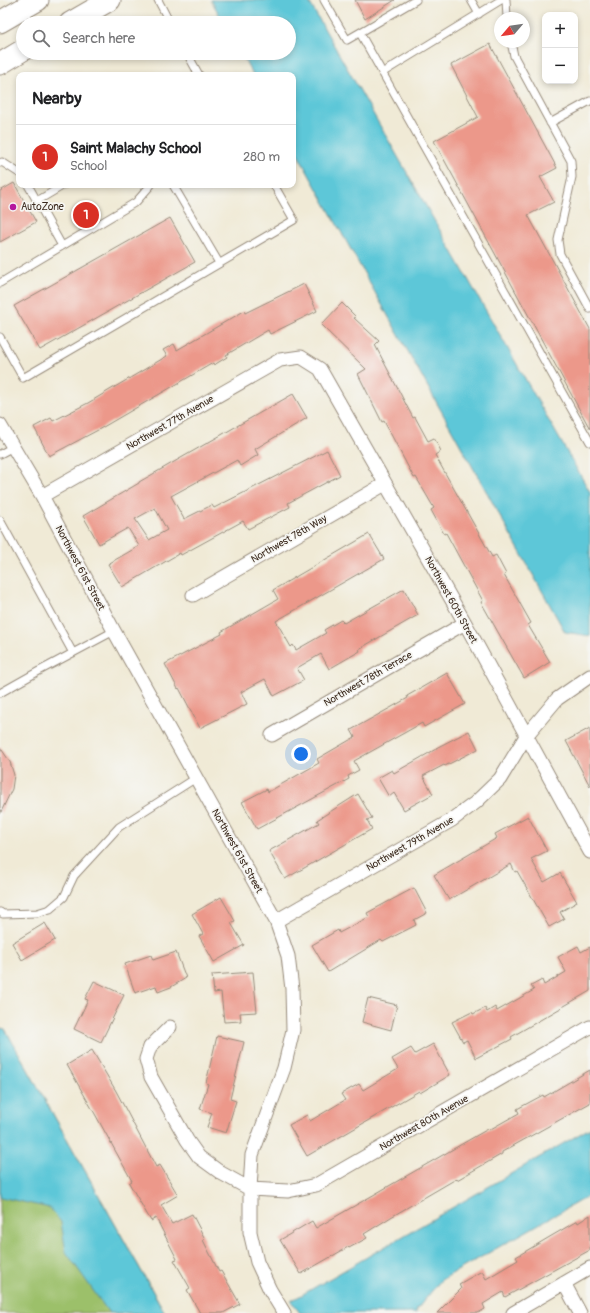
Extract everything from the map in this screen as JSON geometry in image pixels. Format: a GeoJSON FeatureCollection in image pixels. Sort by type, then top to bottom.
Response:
{"type":"FeatureCollection","features":[{"type":"Feature","properties":{"kind":"main road"},"geometry":{"type":"LineString","coordinates":[[0,22],[38,0]]}},
{"type":"Feature","properties":{"kind":"main road"},"geometry":{"type":"LineString","coordinates":[[82,16],[110,0]]}},
{"type":"Feature","properties":{"kind":"main road"},"geometry":{"type":"LineString","coordinates":[[0,64],[16,54]]}},
{"type":"Feature","properties":{"kind":"street","name":"Northwest 60th Street"},"geometry":{"type":"LineString","coordinates":[[300,357],[320,369],[465,623],[590,852]]}},
{"type":"Feature","properties":{"kind":"street","name":"Northwest 77th Avenue"},"geometry":{"type":"LineString","coordinates":[[42,496],[280,360],[300,357]]}},
{"type":"Feature","properties":{"kind":"street","name":"Northwest 61st Street"},"geometry":{"type":"LineString","coordinates":[[0,424],[42,496],[114,631],[276,921],[288,956],[292,989],[293,1030],[284,1068],[252,1155],[250,1189],[250,1232],[258,1262],[270,1290],[284,1313]]}},
{"type":"Feature","properties":{"kind":"street","name":"Northwest 78th Way"},"geometry":{"type":"LineString","coordinates":[[193,594],[385,484]]}},
{"type":"Feature","properties":{"kind":"street","name":"Northwest 78th Terrace"},"geometry":{"type":"LineString","coordinates":[[272,735],[465,623]]}},
{"type":"Feature","properties":{"kind":"street","name":"Northwest 79th Avenue"},"geometry":{"type":"LineString","coordinates":[[276,921],[452,820],[475,803],[500,779],[526,736],[557,699],[590,676]]}},
{"type":"Feature","properties":{"kind":"street"},"geometry":{"type":"LineString","coordinates":[[170,1027],[150,1047],[146,1059],[151,1077],[187,1140],[199,1157],[221,1173],[250,1189]]}},
{"type":"Feature","properties":{"kind":"street","name":"Northwest 80th Avenue"},"geometry":{"type":"LineString","coordinates":[[250,1189],[288,1191],[316,1186],[590,1027]]}},
{"type":"Feature","properties":{"kind":"street"},"geometry":{"type":"LineString","coordinates":[[513,1313],[590,1268]]}},
{"type":"Feature","properties":{"kind":"street"},"geometry":{"type":"LineString","coordinates":[[564,1283],[580,1313]]}},
{"type":"Feature","properties":{"kind":"lane"},"geometry":{"type":"LineString","coordinates":[[158,0],[166,16]]}},
{"type":"Feature","properties":{"kind":"lane"},"geometry":{"type":"LineString","coordinates":[[324,0],[347,40],[416,0]]}},
{"type":"Feature","properties":{"kind":"lane"},"geometry":{"type":"LineString","coordinates":[[471,0],[479,14]]}},
{"type":"Feature","properties":{"kind":"lane"},"geometry":{"type":"LineString","coordinates":[[382,73],[501,0]]}},
{"type":"Feature","properties":{"kind":"lane"},"geometry":{"type":"LineString","coordinates":[[506,0],[507,12]]}},
{"type":"Feature","properties":{"kind":"lane"},"geometry":{"type":"LineString","coordinates":[[360,33],[590,442]]}},
{"type":"Feature","properties":{"kind":"lane"},"geometry":{"type":"LineString","coordinates":[[512,48],[514,56],[571,161],[572,177],[558,240],[560,254],[590,309]]}},
{"type":"Feature","properties":{"kind":"lane"},"geometry":{"type":"LineString","coordinates":[[191,60],[197,72]]}},
{"type":"Feature","properties":{"kind":"lane"},"geometry":{"type":"LineString","coordinates":[[550,123],[590,101]]}},
{"type":"Feature","properties":{"kind":"lane"},"geometry":{"type":"LineString","coordinates":[[0,164],[2,162],[16,171]]}},
{"type":"Feature","properties":{"kind":"lane"},"geometry":{"type":"LineString","coordinates":[[30,188],[62,246]]}},
{"type":"Feature","properties":{"kind":"lane"},"geometry":{"type":"LineString","coordinates":[[37,201],[59,188]]}},
{"type":"Feature","properties":{"kind":"lane"},"geometry":{"type":"LineString","coordinates":[[0,284],[136,202],[148,188]]}},
{"type":"Feature","properties":{"kind":"lane"},"geometry":{"type":"LineString","coordinates":[[175,188],[219,264]]}},
{"type":"Feature","properties":{"kind":"lane"},"geometry":{"type":"LineString","coordinates":[[0,337],[23,378],[294,220],[276,188]]}},
{"type":"Feature","properties":{"kind":"lane"},"geometry":{"type":"LineString","coordinates":[[0,454],[13,447]]}},
{"type":"Feature","properties":{"kind":"lane"},"geometry":{"type":"LineString","coordinates":[[0,520],[73,653]]}},
{"type":"Feature","properties":{"kind":"lane"},"geometry":{"type":"LineString","coordinates":[[0,693],[114,631]]}},
{"type":"Feature","properties":{"kind":"lane"},"geometry":{"type":"LineString","coordinates":[[0,912],[3,914],[37,913],[50,909],[64,897],[74,876],[119,827],[196,778]]}},
{"type":"Feature","properties":{"kind":"green space"},"geometry":{"type":"Polygon","coordinates":[[[0,1028],[5,1029],[165,1313],[0,1313],[0,1028]]]}},
{"type":"Feature","properties":{"kind":"water"},"geometry":{"type":"Polygon","coordinates":[[[211,0],[308,0],[590,492],[590,636],[565,632],[296,151],[296,72],[251,72],[245,60],[296,60],[296,16],[220,16],[211,0]]]}},
{"type":"Feature","properties":{"kind":"water"},"geometry":{"type":"Polygon","coordinates":[[[0,1028],[5,1029],[165,1313],[109,1313],[66,1252],[61,1222],[50,1208],[0,1197],[0,1028]]]}},
{"type":"Feature","properties":{"kind":"water"},"geometry":{"type":"Polygon","coordinates":[[[590,1128],[590,1195],[441,1280],[417,1309],[416,1313],[300,1313],[291,1301],[590,1128]]]}},
{"type":"Feature","properties":{"kind":"building"},"geometry":{"type":"Polygon","coordinates":[[[355,0],[395,0],[365,19],[355,0]]]}},
{"type":"Feature","properties":{"kind":"building"},"geometry":{"type":"Polygon","coordinates":[[[490,44],[557,168],[540,177],[554,202],[528,215],[590,329],[590,429],[434,141],[478,117],[451,65],[490,44]]]}},
{"type":"Feature","properties":{"kind":"building","name":"AutoZone"},"geometry":{"type":"Polygon","coordinates":[[[14,183],[36,222],[0,242],[0,191],[14,183]]]}},
{"type":"Feature","properties":{"kind":"building"},"geometry":{"type":"Polygon","coordinates":[[[170,218],[195,262],[40,350],[14,306],[170,218]]]}},
{"type":"Feature","properties":{"kind":"building"},"geometry":{"type":"Polygon","coordinates":[[[304,284],[317,311],[270,334],[268,330],[226,355],[227,357],[214,365],[213,363],[98,430],[49,456],[34,427],[51,418],[53,421],[88,403],[167,356],[163,350],[174,344],[177,350],[244,311],[245,313],[304,284]]]}},
{"type":"Feature","properties":{"kind":"building"},"geometry":{"type":"Polygon","coordinates":[[[342,303],[356,317],[354,318],[379,341],[375,345],[413,418],[415,417],[428,441],[434,438],[441,451],[435,455],[492,557],[496,555],[506,574],[504,575],[531,623],[528,625],[550,662],[524,678],[481,602],[483,601],[446,533],[444,534],[431,510],[434,508],[416,477],[414,478],[384,421],[382,422],[358,374],[366,369],[321,325],[342,303]]]}},
{"type":"Feature","properties":{"kind":"building"},"geometry":{"type":"Polygon","coordinates":[[[293,394],[307,418],[255,449],[258,455],[240,466],[237,460],[171,496],[184,519],[212,505],[214,508],[327,450],[340,475],[288,503],[290,507],[248,529],[243,521],[181,555],[180,553],[122,587],[108,564],[139,546],[128,528],[99,544],[83,516],[139,482],[293,394]],[[155,508],[135,519],[149,540],[167,530],[155,508]]]}},
{"type":"Feature","properties":{"kind":"building"},"geometry":{"type":"Polygon","coordinates":[[[369,534],[384,559],[276,621],[291,647],[293,645],[296,650],[326,633],[324,630],[341,620],[344,623],[404,589],[418,615],[359,649],[360,651],[329,669],[321,654],[297,668],[304,680],[274,696],[265,679],[241,692],[247,704],[200,728],[165,664],[222,634],[221,632],[278,599],[273,590],[369,534]]]}},
{"type":"Feature","properties":{"kind":"building"},"geometry":{"type":"Polygon","coordinates":[[[447,673],[465,704],[424,727],[422,723],[354,761],[359,770],[348,776],[349,779],[257,829],[242,802],[267,789],[268,792],[319,763],[317,759],[355,737],[351,730],[408,698],[407,696],[447,673]]]}},
{"type":"Feature","properties":{"kind":"building"},"geometry":{"type":"Polygon","coordinates":[[[590,728],[590,786],[566,741],[590,728]]]}},
{"type":"Feature","properties":{"kind":"building"},"geometry":{"type":"Polygon","coordinates":[[[469,731],[478,749],[423,776],[433,794],[404,810],[394,793],[389,797],[378,778],[392,770],[394,773],[436,748],[469,731]]]}},
{"type":"Feature","properties":{"kind":"building"},"geometry":{"type":"Polygon","coordinates":[[[0,747],[10,762],[14,775],[12,789],[0,814],[0,747]]]}},
{"type":"Feature","properties":{"kind":"building"},"geometry":{"type":"Polygon","coordinates":[[[358,794],[372,818],[367,820],[372,829],[285,879],[269,851],[319,823],[317,820],[358,794]]]}},
{"type":"Feature","properties":{"kind":"building"},"geometry":{"type":"Polygon","coordinates":[[[528,816],[547,851],[531,859],[544,882],[560,873],[577,902],[560,912],[564,919],[549,927],[517,871],[515,872],[511,864],[449,900],[434,875],[497,838],[495,834],[528,816]]]}},
{"type":"Feature","properties":{"kind":"building"},"geometry":{"type":"Polygon","coordinates":[[[414,888],[427,913],[414,920],[416,925],[383,942],[381,940],[328,972],[312,945],[338,930],[339,933],[369,917],[367,913],[414,888]]]}},
{"type":"Feature","properties":{"kind":"building"},"geometry":{"type":"Polygon","coordinates":[[[221,897],[235,921],[231,923],[244,945],[214,962],[199,936],[203,934],[192,914],[221,897]]]}},
{"type":"Feature","properties":{"kind":"building"},"geometry":{"type":"Polygon","coordinates":[[[45,923],[55,940],[22,960],[12,943],[45,923]]]}},
{"type":"Feature","properties":{"kind":"building"},"geometry":{"type":"Polygon","coordinates":[[[578,946],[581,952],[590,947],[590,991],[511,1037],[512,1039],[476,1058],[467,1040],[463,1042],[452,1022],[472,1012],[473,1014],[485,1008],[487,1012],[495,1007],[497,1011],[534,990],[531,986],[542,980],[544,985],[566,972],[558,957],[578,946]]]}},
{"type":"Feature","properties":{"kind":"building"},"geometry":{"type":"Polygon","coordinates":[[[176,952],[186,978],[171,987],[158,992],[156,986],[135,993],[125,964],[151,955],[153,960],[176,952]]]}},
{"type":"Feature","properties":{"kind":"building"},"geometry":{"type":"Polygon","coordinates":[[[253,972],[257,1012],[240,1013],[241,1021],[224,1022],[221,992],[214,993],[212,975],[253,972]]]}},
{"type":"Feature","properties":{"kind":"building"},"geometry":{"type":"Polygon","coordinates":[[[94,981],[124,995],[101,1042],[74,1029],[88,1000],[85,999],[94,981]]]}},
{"type":"Feature","properties":{"kind":"building"},"geometry":{"type":"Polygon","coordinates":[[[368,998],[397,1005],[391,1030],[362,1022],[368,998]]]}},
{"type":"Feature","properties":{"kind":"building"},"geometry":{"type":"Polygon","coordinates":[[[217,1036],[244,1042],[230,1099],[236,1101],[226,1133],[207,1127],[212,1113],[200,1109],[208,1084],[206,1083],[217,1036]]]}},
{"type":"Feature","properties":{"kind":"building"},"geometry":{"type":"Polygon","coordinates":[[[433,1044],[450,1075],[420,1093],[419,1091],[307,1156],[289,1125],[307,1115],[310,1121],[345,1100],[341,1094],[359,1084],[363,1090],[398,1069],[392,1059],[411,1048],[415,1054],[433,1044]]]}},
{"type":"Feature","properties":{"kind":"building"},"geometry":{"type":"Polygon","coordinates":[[[92,1050],[116,1091],[156,1167],[160,1165],[178,1195],[161,1205],[172,1224],[192,1214],[205,1239],[203,1240],[219,1272],[221,1271],[240,1304],[223,1313],[200,1313],[187,1290],[190,1288],[174,1260],[177,1259],[156,1218],[151,1221],[129,1183],[132,1181],[67,1065],[92,1050]]]}},
{"type":"Feature","properties":{"kind":"building"},"geometry":{"type":"Polygon","coordinates":[[[590,1070],[590,1103],[502,1152],[502,1154],[391,1217],[364,1234],[367,1238],[301,1274],[280,1240],[312,1221],[316,1228],[488,1129],[489,1130],[519,1113],[517,1109],[543,1095],[544,1097],[590,1070]]]}},
{"type":"Feature","properties":{"kind":"building"},"geometry":{"type":"Polygon","coordinates":[[[590,1215],[590,1250],[505,1297],[503,1292],[483,1304],[485,1309],[478,1313],[437,1313],[461,1289],[459,1284],[482,1271],[486,1279],[518,1260],[516,1257],[590,1215]]]}},
{"type":"Feature","properties":{"kind":"place","name":"AutoZone"},"geometry":{"type":"Point","coordinates":[13,207]}},
{"type":"Feature","properties":{"kind":"place","name":"Saint Malachy School"},"geometry":{"type":"Point","coordinates":[86,215]}}]}
